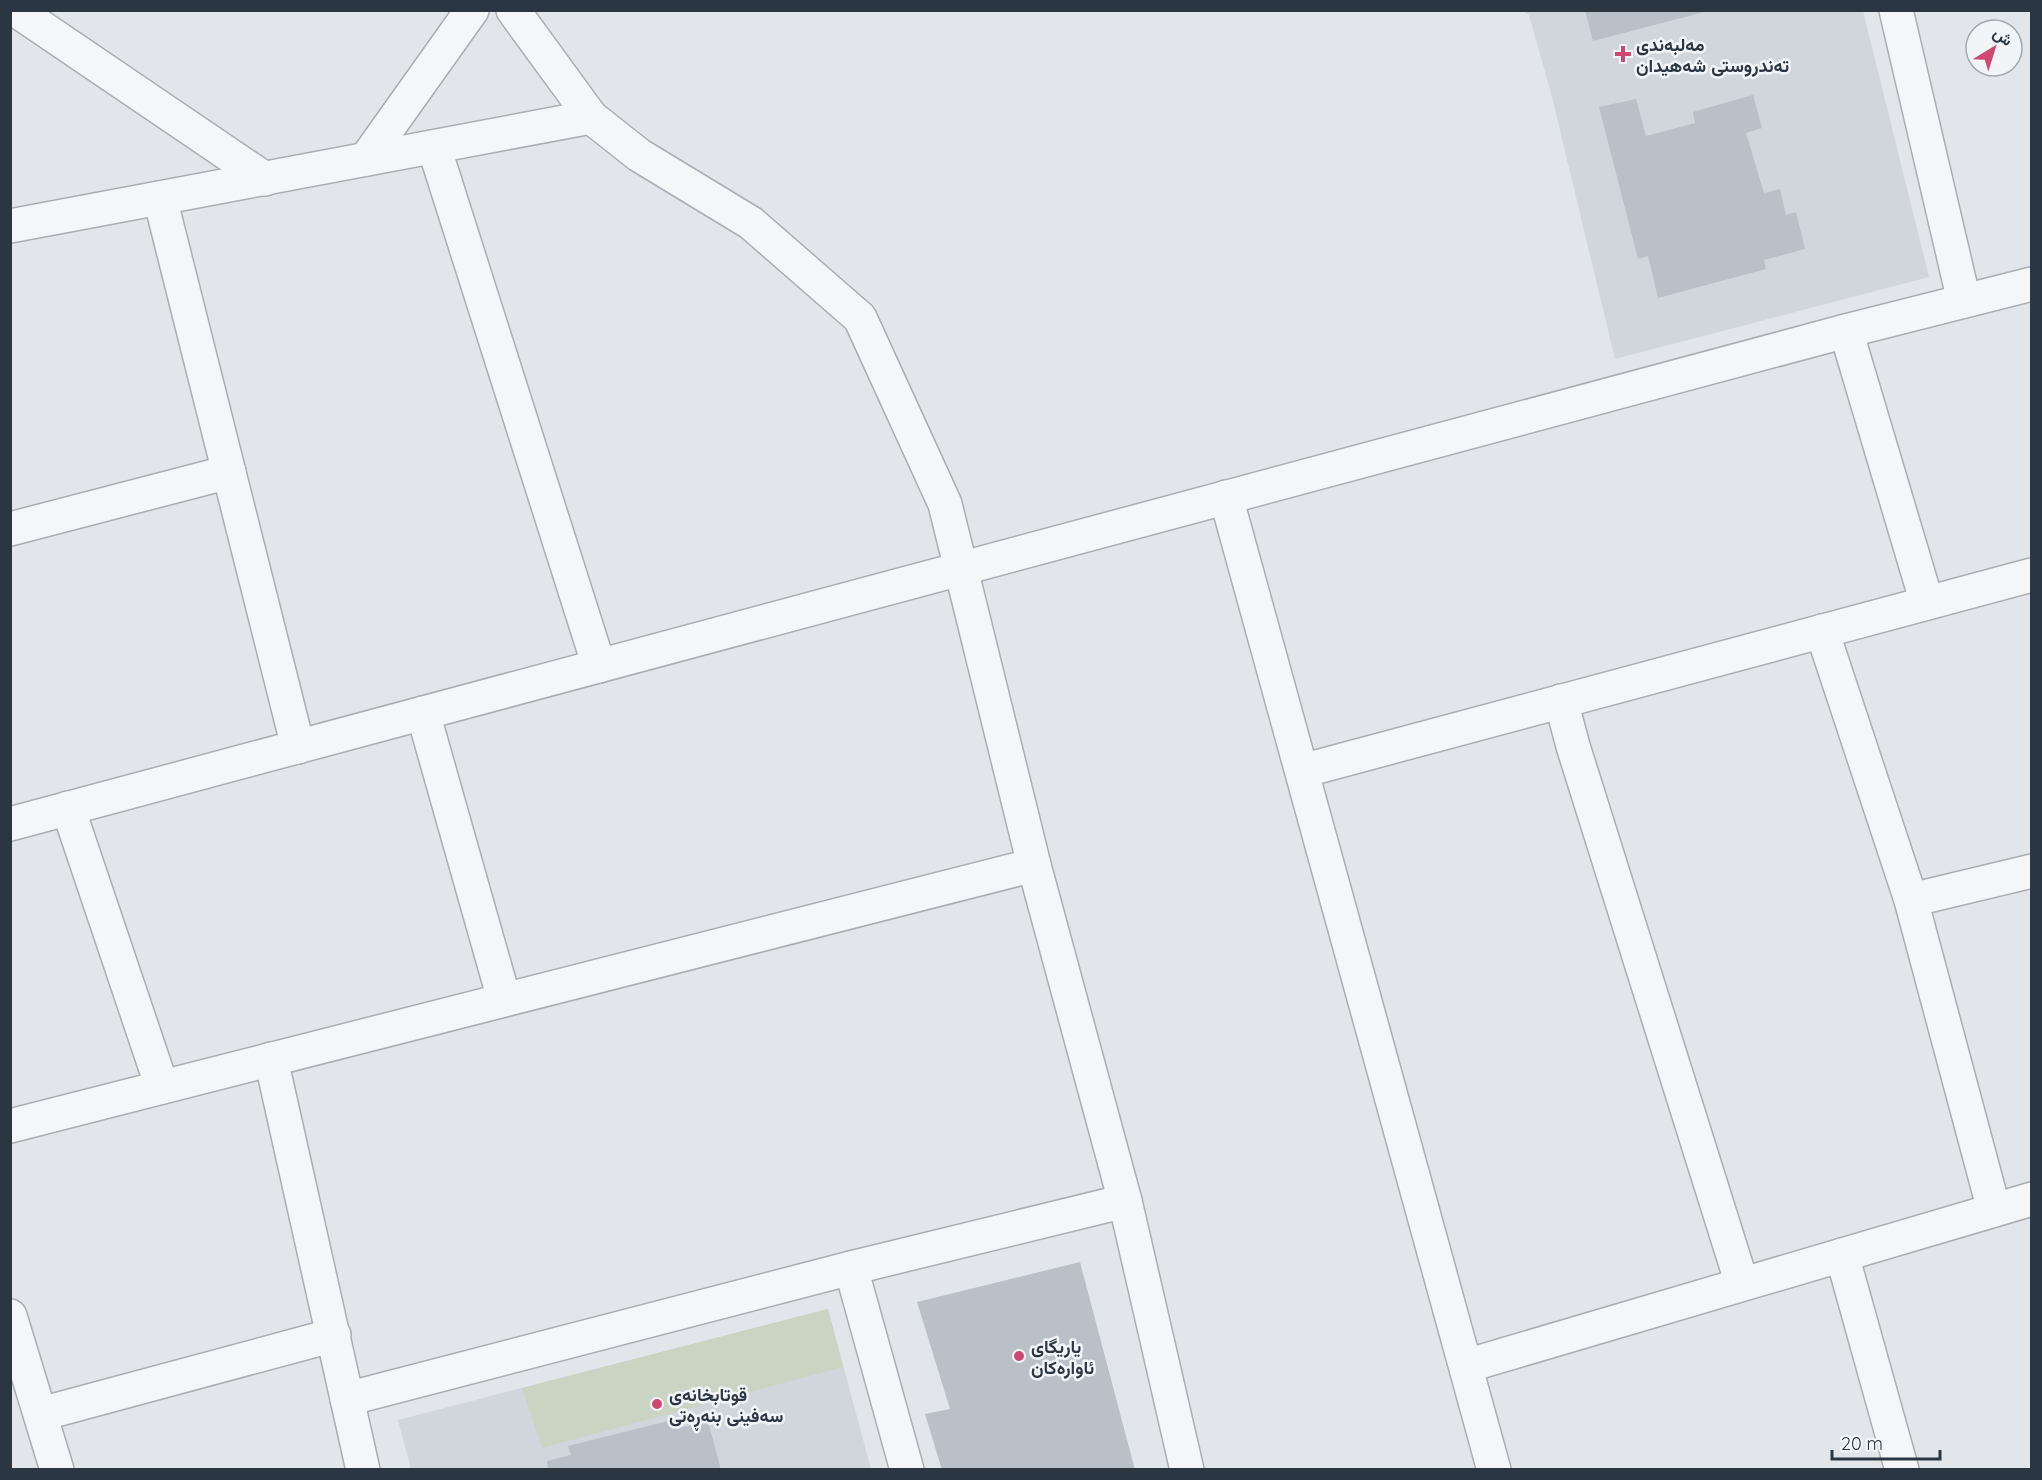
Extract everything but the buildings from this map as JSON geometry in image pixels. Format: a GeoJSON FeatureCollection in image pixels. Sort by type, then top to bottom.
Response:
{"type":"FeatureCollection","features":[{"type":"Feature","properties":{"kind":"street"},"geometry":{"type":"LineString","coordinates":[[16,10],[265,179]]}},
{"type":"Feature","properties":{"kind":"street"},"geometry":{"type":"LineString","coordinates":[[366,159],[472,10]]}},
{"type":"Feature","properties":{"kind":"street"},"geometry":{"type":"LineString","coordinates":[[513,10],[591,117],[639,155],[751,223],[860,318],[945,504],[1034,865],[1125,1201],[1187,1470]]}},
{"type":"Feature","properties":{"kind":"street"},"geometry":{"type":"LineString","coordinates":[[1896,10],[1964,301]]}},
{"type":"Feature","properties":{"kind":"street"},"geometry":{"type":"LineString","coordinates":[[10,226],[591,117]]}},
{"type":"Feature","properties":{"kind":"street"},"geometry":{"type":"LineString","coordinates":[[434,147],[599,666]]}},
{"type":"Feature","properties":{"kind":"street"},"geometry":{"type":"LineString","coordinates":[[160,198],[298,747]]}},
{"type":"Feature","properties":{"kind":"street"},"geometry":{"type":"LineString","coordinates":[[10,824],[1846,331],[2031,284]]}},
{"type":"Feature","properties":{"kind":"street"},"geometry":{"type":"LineString","coordinates":[[1846,331],[1927,603]]}},
{"type":"Feature","properties":{"kind":"street"},"geometry":{"type":"LineString","coordinates":[[10,529],[229,472]]}},
{"type":"Feature","properties":{"kind":"street"},"geometry":{"type":"LineString","coordinates":[[1226,497],[1494,1470]]}},
{"type":"Feature","properties":{"kind":"street"},"geometry":{"type":"LineString","coordinates":[[1302,771],[2031,576]]}},
{"type":"Feature","properties":{"kind":"street"},"geometry":{"type":"LineString","coordinates":[[1822,631],[1911,900],[1994,1210]]}},
{"type":"Feature","properties":{"kind":"street"},"geometry":{"type":"LineString","coordinates":[[1561,701],[1573,746],[1742,1284]]}},
{"type":"Feature","properties":{"kind":"street"},"geometry":{"type":"LineString","coordinates":[[423,713],[504,999]]}},
{"type":"Feature","properties":{"kind":"street"},"geometry":{"type":"LineString","coordinates":[[68,808],[162,1087]]}},
{"type":"Feature","properties":{"kind":"street"},"geometry":{"type":"LineString","coordinates":[[10,1126],[1034,865]]}},
{"type":"Feature","properties":{"kind":"street"},"geometry":{"type":"LineString","coordinates":[[1911,900],[2031,871]]}},
{"type":"Feature","properties":{"kind":"street"},"geometry":{"type":"LineString","coordinates":[[272,1059],[363,1470]]}},
{"type":"Feature","properties":{"kind":"street"},"geometry":{"type":"LineString","coordinates":[[1466,1366],[2031,1199]]}},
{"type":"Feature","properties":{"kind":"street"},"geometry":{"type":"LineString","coordinates":[[347,1399],[850,1268],[1125,1201]]}},
{"type":"Feature","properties":{"kind":"street"},"geometry":{"type":"LineString","coordinates":[[1842,1255],[1902,1470]]}},
{"type":"Feature","properties":{"kind":"street"},"geometry":{"type":"LineString","coordinates":[[850,1268],[907,1470]]}},
{"type":"Feature","properties":{"kind":"street"},"geometry":{"type":"LineString","coordinates":[[10,1316],[57,1470]]}},
{"type":"Feature","properties":{"kind":"street"},"geometry":{"type":"LineString","coordinates":[[41,1414],[334,1335]]}},
{"type":"Feature","properties":{"kind":"shaded area"},"geometry":{"type":"Polygon","coordinates":[[[1523,11],[1863,11],[1929,277],[1615,359],[1551,93],[1529,15],[1523,11]]]}},
{"type":"Feature","properties":{"kind":"shaded area","name":"قوتابخانەی سەفینی بنەڕەتی"},"geometry":{"type":"Polygon","coordinates":[[[828,1309],[871,1469],[411,1469],[398,1420],[828,1309]]]}},
{"type":"Feature","properties":{"kind":"green space"},"geometry":{"type":"Polygon","coordinates":[[[828,1309],[843,1367],[542,1448],[522,1388],[828,1309]]]}},
{"type":"Feature","properties":{"kind":"place","name":"مەلبەندی تەندروستی شەهیدان"},"geometry":{"type":"Point","coordinates":[1623,54]}},
{"type":"Feature","properties":{"kind":"place","name":"یاریگای ئاوارەکان"},"geometry":{"type":"Point","coordinates":[1019,1356]}},
{"type":"Feature","properties":{"kind":"place","name":"قوتابخانەی سەفینی بنەڕەتی"},"geometry":{"type":"Point","coordinates":[657,1404]}}]}
